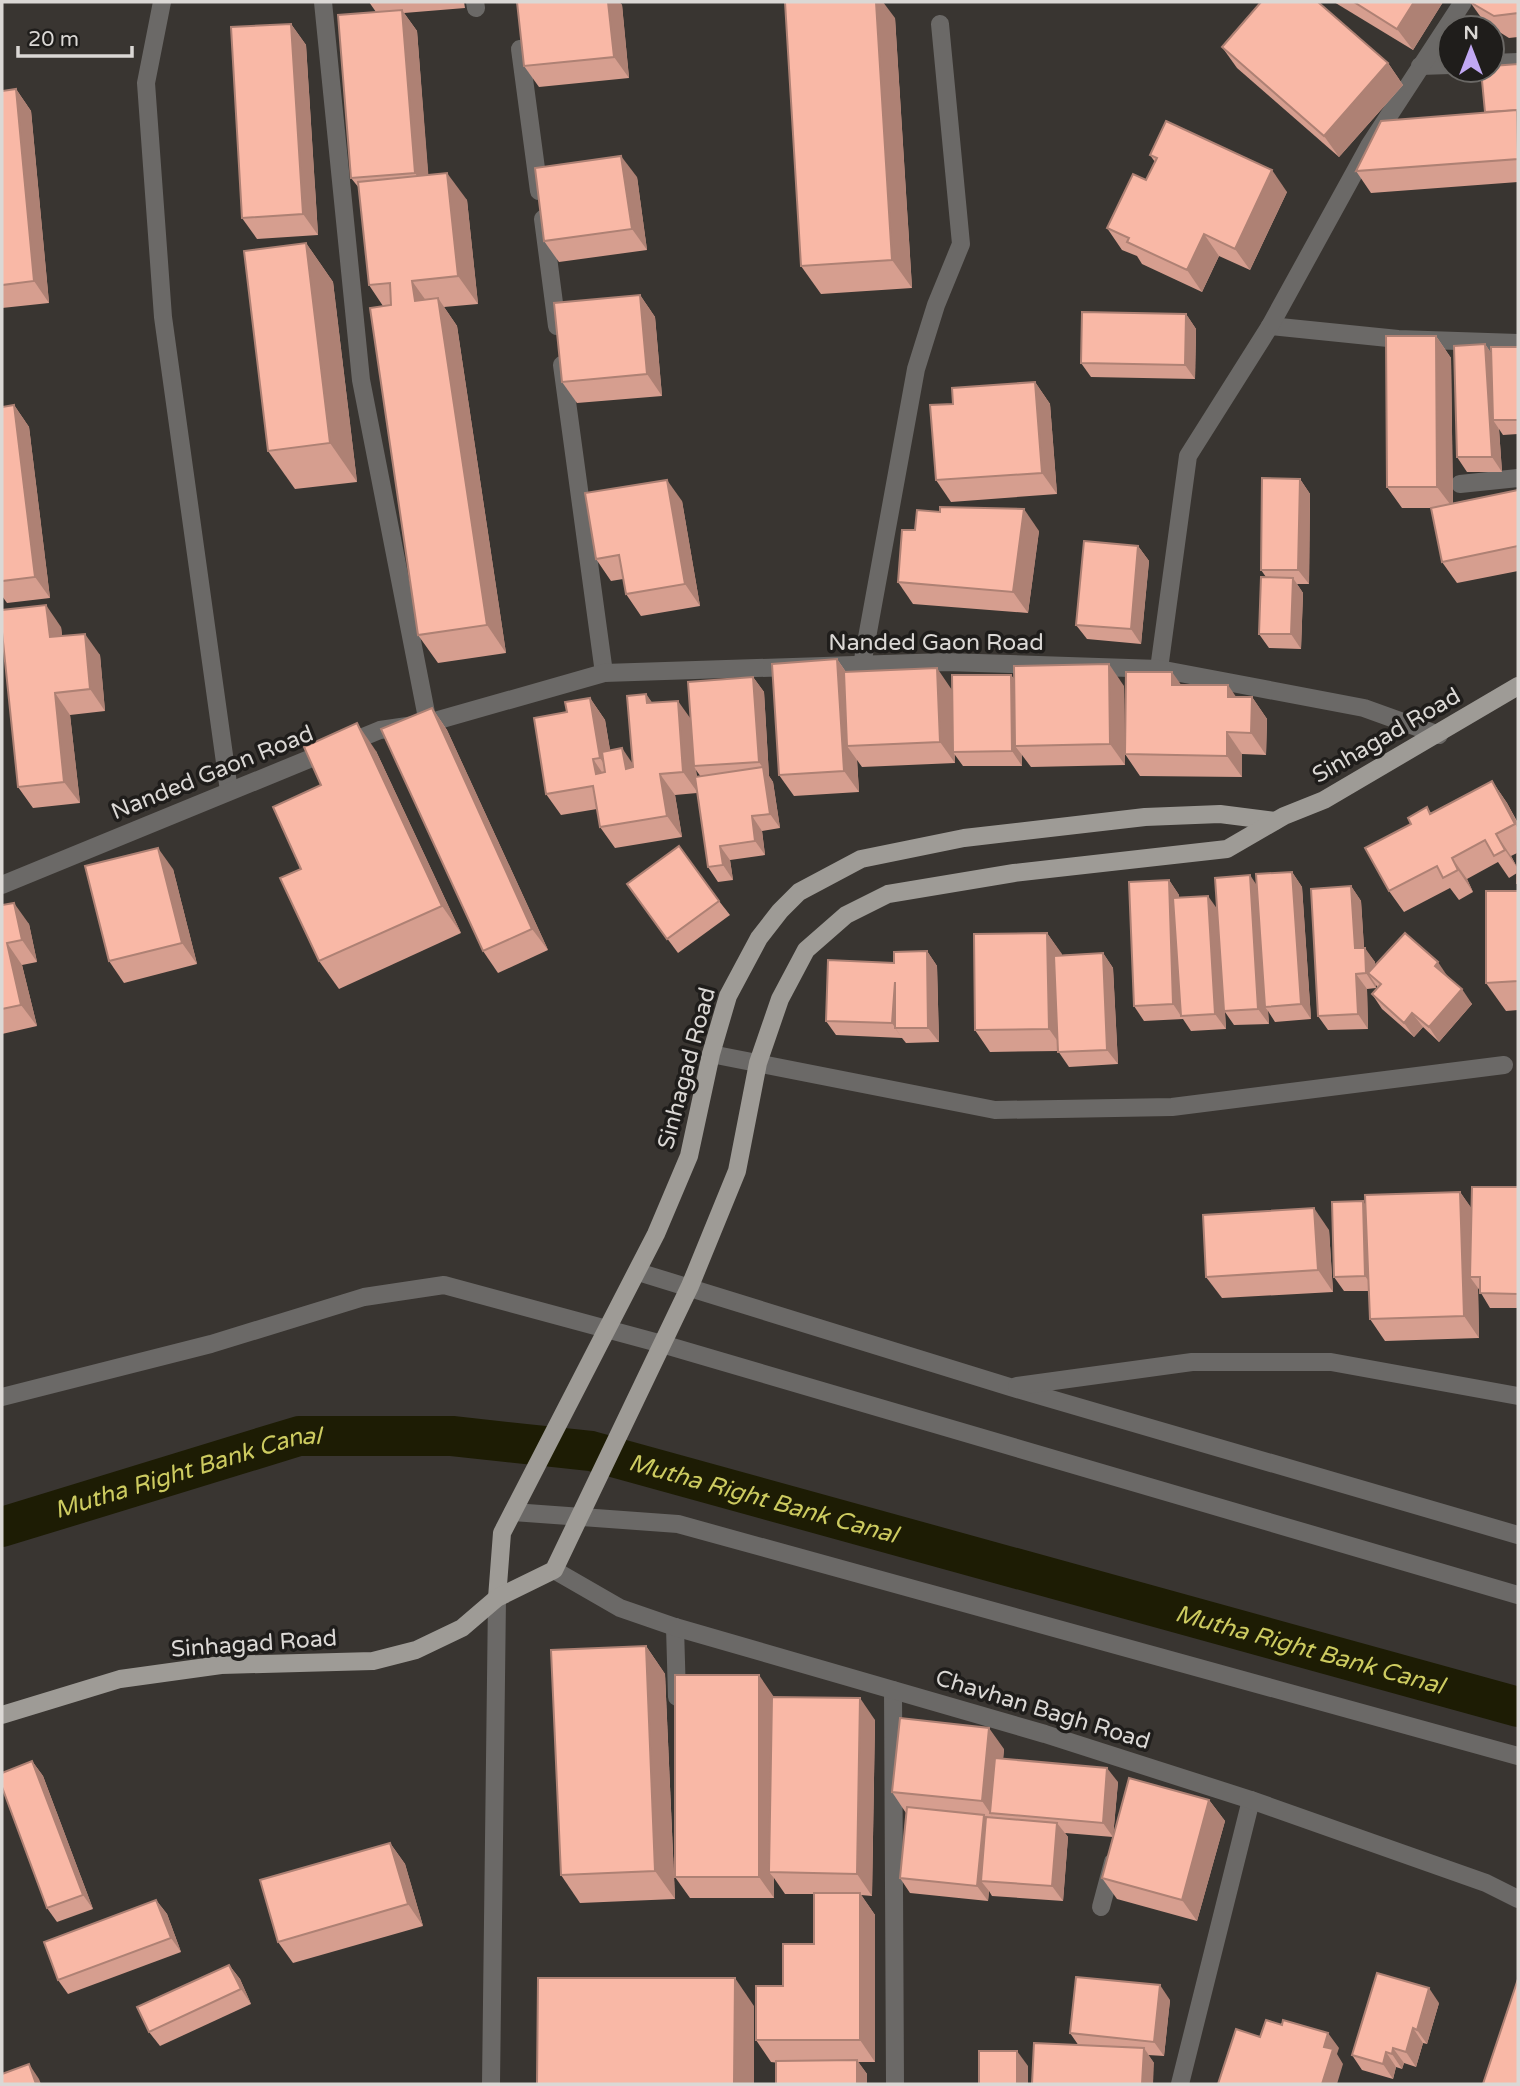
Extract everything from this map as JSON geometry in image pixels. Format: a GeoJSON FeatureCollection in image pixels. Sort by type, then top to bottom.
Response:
{"type":"FeatureCollection","features":[{"type":"Feature","properties":{"kind":"main road","name":"Sinhagad Road"},"geometry":{"type":"LineString","coordinates":[[2,1715],[120,1679],[221,1665],[373,1661],[416,1650],[462,1628],[497,1598],[554,1570],[690,1286],[737,1171],[758,1063],[780,999],[806,950],[846,915],[888,894],[1014,873],[1227,849],[1275,821],[1324,800],[1439,735],[1518,686]]}},
{"type":"Feature","properties":{"kind":"main road","name":"Sinhagad Road"},"geometry":{"type":"LineString","coordinates":[[497,1598],[502,1533],[638,1272],[689,1156],[711,1054],[729,996],[759,939],[799,892],[861,859],[1021,829],[1144,817],[1220,814],[1275,821]]}},
{"type":"Feature","properties":{"kind":"street"},"geometry":{"type":"LineString","coordinates":[[162,2],[146,83],[163,317],[229,792]]}},
{"type":"Feature","properties":{"kind":"street"},"geometry":{"type":"LineString","coordinates":[[323,2],[361,380],[428,723]]}},
{"type":"Feature","properties":{"kind":"street"},"geometry":{"type":"LineString","coordinates":[[1159,670],[1188,456],[1270,326],[1369,146],[1463,2]]}},
{"type":"Feature","properties":{"kind":"street"},"geometry":{"type":"LineString","coordinates":[[862,665],[916,369],[936,305],[961,244],[940,24]]}},
{"type":"Feature","properties":{"kind":"street"},"geometry":{"type":"LineString","coordinates":[[520,49],[604,673]]}},
{"type":"Feature","properties":{"kind":"street"},"geometry":{"type":"LineString","coordinates":[[1420,66],[1436,65]]}},
{"type":"Feature","properties":{"kind":"street"},"geometry":{"type":"LineString","coordinates":[[1270,326],[1398,339],[1518,344]]}},
{"type":"Feature","properties":{"kind":"street"},"geometry":{"type":"LineString","coordinates":[[1460,484],[1518,478]]}},
{"type":"Feature","properties":{"kind":"street","name":"Nanded Gaon Road"},"geometry":{"type":"LineString","coordinates":[[2,885],[380,730],[428,723],[604,673],[946,662],[1159,670],[1364,708],[1439,735]]}},
{"type":"Feature","properties":{"kind":"street"},"geometry":{"type":"LineString","coordinates":[[711,1054],[995,1110],[1172,1107],[1504,1065]]}},
{"type":"Feature","properties":{"kind":"street"},"geometry":{"type":"LineString","coordinates":[[638,1272],[1010,1387],[1518,1535]]}},
{"type":"Feature","properties":{"kind":"street"},"geometry":{"type":"LineString","coordinates":[[2,1397],[211,1344],[364,1297],[444,1285],[662,1344],[1518,1595]]}},
{"type":"Feature","properties":{"kind":"street"},"geometry":{"type":"LineString","coordinates":[[1010,1387],[1192,1362],[1331,1362],[1518,1395]]}},
{"type":"Feature","properties":{"kind":"street"},"geometry":{"type":"LineString","coordinates":[[513,1512],[678,1524],[1518,1756]]}},
{"type":"Feature","properties":{"kind":"street","name":"Chavhan Bagh Road"},"geometry":{"type":"LineString","coordinates":[[554,1570],[620,1608],[675,1627],[893,1690],[1137,1770],[1251,1800],[1486,1883],[1518,1899]]}},
{"type":"Feature","properties":{"kind":"street"},"geometry":{"type":"LineString","coordinates":[[491,2084],[497,1598]]}},
{"type":"Feature","properties":{"kind":"street"},"geometry":{"type":"LineString","coordinates":[[675,1627],[677,1721]]}},
{"type":"Feature","properties":{"kind":"street"},"geometry":{"type":"LineString","coordinates":[[893,1690],[895,2084]]}},
{"type":"Feature","properties":{"kind":"street"},"geometry":{"type":"LineString","coordinates":[[1180,2084],[1251,1800]]}},
{"type":"Feature","properties":{"kind":"street"},"geometry":{"type":"LineString","coordinates":[[1101,1908],[1118,1842]]}},
{"type":"Feature","properties":{"kind":"building"},"geometry":{"type":"Polygon","coordinates":[[[517,2],[608,2],[614,57],[524,66],[517,2]]]}},
{"type":"Feature","properties":{"kind":"building"},"geometry":{"type":"Polygon","coordinates":[[[785,2],[876,2],[892,260],[801,266],[785,2]]]}},
{"type":"Feature","properties":{"kind":"building"},"geometry":{"type":"Polygon","coordinates":[[[1261,2],[1318,2],[1388,63],[1324,136],[1222,47],[1261,2]]]}},
{"type":"Feature","properties":{"kind":"building"},"geometry":{"type":"Polygon","coordinates":[[[1354,2],[1414,2],[1397,29],[1354,2]]]}},
{"type":"Feature","properties":{"kind":"building"},"geometry":{"type":"Polygon","coordinates":[[[1470,2],[1518,2],[1518,13],[1491,14],[1470,2]]]}},
{"type":"Feature","properties":{"kind":"building"},"geometry":{"type":"Polygon","coordinates":[[[402,10],[415,173],[351,178],[338,15],[402,10]]]}},
{"type":"Feature","properties":{"kind":"building"},"geometry":{"type":"Polygon","coordinates":[[[291,24],[303,214],[242,218],[231,27],[291,24]]]}},
{"type":"Feature","properties":{"kind":"building"},"geometry":{"type":"Polygon","coordinates":[[[1518,64],[1518,110],[1485,112],[1482,84],[1506,84],[1506,65],[1518,64]]]}},
{"type":"Feature","properties":{"kind":"building"},"geometry":{"type":"Polygon","coordinates":[[[16,89],[34,281],[2,285],[2,91],[16,89]]]}},
{"type":"Feature","properties":{"kind":"building"},"geometry":{"type":"Polygon","coordinates":[[[1517,110],[1518,159],[1356,171],[1381,121],[1517,110]]]}},
{"type":"Feature","properties":{"kind":"building"},"geometry":{"type":"Polygon","coordinates":[[[1166,121],[1272,170],[1235,249],[1204,234],[1187,270],[1127,242],[1129,238],[1107,228],[1133,174],[1146,180],[1157,158],[1150,155],[1166,121]]]}},
{"type":"Feature","properties":{"kind":"building"},"geometry":{"type":"Polygon","coordinates":[[[621,156],[632,229],[544,241],[535,168],[621,156]]]}},
{"type":"Feature","properties":{"kind":"building"},"geometry":{"type":"Polygon","coordinates":[[[447,173],[458,276],[412,281],[415,301],[438,298],[487,625],[418,635],[370,308],[391,305],[390,283],[369,285],[358,182],[447,173]]]}},
{"type":"Feature","properties":{"kind":"building"},"geometry":{"type":"Polygon","coordinates":[[[306,243],[330,443],[268,451],[244,251],[306,243]]]}},
{"type":"Feature","properties":{"kind":"building"},"geometry":{"type":"Polygon","coordinates":[[[640,295],[647,374],[562,382],[554,303],[640,295]]]}},
{"type":"Feature","properties":{"kind":"building"},"geometry":{"type":"Polygon","coordinates":[[[1082,312],[1186,314],[1185,365],[1081,363],[1082,312]]]}},
{"type":"Feature","properties":{"kind":"building"},"geometry":{"type":"Polygon","coordinates":[[[1386,336],[1436,336],[1437,487],[1387,487],[1386,336]]]}},
{"type":"Feature","properties":{"kind":"building"},"geometry":{"type":"Polygon","coordinates":[[[1485,344],[1492,457],[1457,457],[1454,346],[1485,344]]]}},
{"type":"Feature","properties":{"kind":"building"},"geometry":{"type":"Polygon","coordinates":[[[1491,347],[1518,347],[1518,420],[1493,420],[1491,347]]]}},
{"type":"Feature","properties":{"kind":"building"},"geometry":{"type":"Polygon","coordinates":[[[1035,382],[1042,473],[936,480],[930,405],[953,404],[952,388],[1035,382]]]}},
{"type":"Feature","properties":{"kind":"building"},"geometry":{"type":"Polygon","coordinates":[[[14,405],[35,577],[2,581],[2,407],[14,405]]]}},
{"type":"Feature","properties":{"kind":"building"},"geometry":{"type":"Polygon","coordinates":[[[1262,478],[1300,479],[1298,570],[1261,570],[1262,478]]]}},
{"type":"Feature","properties":{"kind":"building"},"geometry":{"type":"Polygon","coordinates":[[[667,480],[685,584],[626,594],[619,555],[596,559],[585,493],[667,480]]]}},
{"type":"Feature","properties":{"kind":"building"},"geometry":{"type":"Polygon","coordinates":[[[1518,490],[1518,546],[1442,562],[1431,508],[1518,490]]]}},
{"type":"Feature","properties":{"kind":"building"},"geometry":{"type":"Polygon","coordinates":[[[940,507],[1024,509],[1013,592],[898,582],[902,530],[915,530],[917,510],[940,512],[940,507]]]}},
{"type":"Feature","properties":{"kind":"building"},"geometry":{"type":"Polygon","coordinates":[[[1084,541],[1138,546],[1131,629],[1076,625],[1084,541]]]}},
{"type":"Feature","properties":{"kind":"building"},"geometry":{"type":"Polygon","coordinates":[[[1261,577],[1293,578],[1291,634],[1259,634],[1261,577]]]}},
{"type":"Feature","properties":{"kind":"building"},"geometry":{"type":"Polygon","coordinates":[[[46,605],[50,637],[85,634],[90,689],[55,693],[64,782],[18,787],[2,610],[46,605]]]}},
{"type":"Feature","properties":{"kind":"building"},"geometry":{"type":"Polygon","coordinates":[[[837,659],[844,771],[779,775],[772,664],[837,659]]]}},
{"type":"Feature","properties":{"kind":"building"},"geometry":{"type":"Polygon","coordinates":[[[1109,664],[1110,744],[1015,746],[1014,666],[1109,664]]]}},
{"type":"Feature","properties":{"kind":"building"},"geometry":{"type":"Polygon","coordinates":[[[937,668],[940,742],[847,746],[844,672],[937,668]]]}},
{"type":"Feature","properties":{"kind":"building"},"geometry":{"type":"Polygon","coordinates":[[[1126,672],[1172,672],[1172,685],[1228,685],[1228,697],[1252,697],[1251,733],[1227,732],[1227,756],[1125,754],[1126,672]]]}},
{"type":"Feature","properties":{"kind":"building"},"geometry":{"type":"Polygon","coordinates":[[[952,675],[1011,675],[1012,751],[953,752],[952,675]]]}},
{"type":"Feature","properties":{"kind":"building"},"geometry":{"type":"Polygon","coordinates":[[[753,677],[759,762],[694,766],[688,682],[753,677]]]}},
{"type":"Feature","properties":{"kind":"building"},"geometry":{"type":"Polygon","coordinates":[[[646,694],[647,703],[678,701],[683,772],[660,774],[667,816],[600,827],[593,786],[546,794],[534,718],[567,712],[565,702],[590,698],[600,758],[593,759],[596,774],[605,772],[602,752],[622,748],[626,769],[633,767],[627,696],[646,694]]]}},
{"type":"Feature","properties":{"kind":"building"},"geometry":{"type":"Polygon","coordinates":[[[432,708],[532,929],[483,951],[381,729],[432,708]]]}},
{"type":"Feature","properties":{"kind":"building"},"geometry":{"type":"Polygon","coordinates":[[[357,723],[442,906],[319,961],[280,878],[301,869],[273,807],[321,785],[304,747],[357,723]]]}},
{"type":"Feature","properties":{"kind":"building"},"geometry":{"type":"Polygon","coordinates":[[[763,767],[770,814],[752,816],[755,841],[720,846],[723,865],[708,867],[695,777],[763,767]]]}},
{"type":"Feature","properties":{"kind":"building"},"geometry":{"type":"Polygon","coordinates":[[[1492,781],[1515,824],[1496,834],[1505,850],[1494,856],[1485,840],[1452,858],[1458,870],[1443,878],[1437,866],[1389,891],[1365,848],[1411,824],[1408,818],[1427,807],[1430,814],[1492,781]]]}},
{"type":"Feature","properties":{"kind":"building"},"geometry":{"type":"Polygon","coordinates":[[[679,846],[719,901],[667,939],[627,884],[679,846]]]}},
{"type":"Feature","properties":{"kind":"building"},"geometry":{"type":"Polygon","coordinates":[[[158,848],[182,943],[109,961],[85,866],[158,848]]]}},
{"type":"Feature","properties":{"kind":"building"},"geometry":{"type":"Polygon","coordinates":[[[1292,872],[1301,1004],[1265,1007],[1256,874],[1292,872]]]}},
{"type":"Feature","properties":{"kind":"building"},"geometry":{"type":"Polygon","coordinates":[[[1250,875],[1258,1009],[1224,1011],[1215,878],[1250,875]]]}},
{"type":"Feature","properties":{"kind":"building"},"geometry":{"type":"Polygon","coordinates":[[[1169,880],[1173,1004],[1134,1006],[1129,882],[1169,880]]]}},
{"type":"Feature","properties":{"kind":"building"},"geometry":{"type":"Polygon","coordinates":[[[1351,886],[1355,948],[1365,948],[1366,973],[1356,974],[1358,1014],[1318,1016],[1311,889],[1351,886]]]}},
{"type":"Feature","properties":{"kind":"building"},"geometry":{"type":"Polygon","coordinates":[[[1486,891],[1518,891],[1518,981],[1486,983],[1486,891]]]}},
{"type":"Feature","properties":{"kind":"building"},"geometry":{"type":"Polygon","coordinates":[[[1208,896],[1215,1014],[1181,1016],[1173,898],[1208,896]]]}},
{"type":"Feature","properties":{"kind":"building"},"geometry":{"type":"Polygon","coordinates":[[[14,903],[22,940],[7,943],[21,1005],[2,1009],[2,905],[14,903]]]}},
{"type":"Feature","properties":{"kind":"building"},"geometry":{"type":"Polygon","coordinates":[[[1047,933],[1049,1029],[975,1030],[974,934],[1047,933]]]}},
{"type":"Feature","properties":{"kind":"building"},"geometry":{"type":"Polygon","coordinates":[[[1405,933],[1438,962],[1435,966],[1462,989],[1429,1027],[1412,1013],[1404,1023],[1372,994],[1381,984],[1368,973],[1405,933]]]}},
{"type":"Feature","properties":{"kind":"building"},"geometry":{"type":"Polygon","coordinates":[[[927,951],[928,1028],[895,1028],[895,982],[892,1023],[826,1021],[828,960],[894,963],[894,952],[927,951]]]}},
{"type":"Feature","properties":{"kind":"building"},"geometry":{"type":"Polygon","coordinates":[[[1103,953],[1107,1050],[1058,1052],[1054,956],[1103,953]]]}},
{"type":"Feature","properties":{"kind":"building"},"geometry":{"type":"Polygon","coordinates":[[[1472,1187],[1518,1187],[1518,1294],[1480,1293],[1480,1277],[1470,1277],[1472,1187]]]}},
{"type":"Feature","properties":{"kind":"building"},"geometry":{"type":"Polygon","coordinates":[[[1460,1192],[1464,1316],[1370,1319],[1365,1195],[1460,1192]]]}},
{"type":"Feature","properties":{"kind":"building"},"geometry":{"type":"Polygon","coordinates":[[[1363,1201],[1365,1276],[1334,1277],[1332,1202],[1363,1201]]]}},
{"type":"Feature","properties":{"kind":"building"},"geometry":{"type":"Polygon","coordinates":[[[1314,1208],[1318,1270],[1206,1277],[1203,1215],[1314,1208]]]}},
{"type":"Feature","properties":{"kind":"building"},"geometry":{"type":"Polygon","coordinates":[[[646,1646],[655,1871],[561,1875],[551,1650],[646,1646]]]}},
{"type":"Feature","properties":{"kind":"building"},"geometry":{"type":"Polygon","coordinates":[[[675,1675],[759,1675],[759,1877],[675,1877],[675,1675]]]}},
{"type":"Feature","properties":{"kind":"building"},"geometry":{"type":"Polygon","coordinates":[[[772,1697],[860,1698],[857,1874],[769,1872],[772,1697]]]}},
{"type":"Feature","properties":{"kind":"building"},"geometry":{"type":"Polygon","coordinates":[[[900,1718],[989,1728],[982,1801],[892,1792],[900,1718]]]}},
{"type":"Feature","properties":{"kind":"building"},"geometry":{"type":"Polygon","coordinates":[[[995,1758],[1107,1768],[1103,1823],[990,1813],[995,1758]]]}},
{"type":"Feature","properties":{"kind":"building"},"geometry":{"type":"Polygon","coordinates":[[[32,1761],[83,1895],[47,1908],[2,1787],[2,1773],[32,1761]]]}},
{"type":"Feature","properties":{"kind":"building"},"geometry":{"type":"Polygon","coordinates":[[[1129,1778],[1209,1800],[1182,1900],[1102,1878],[1129,1778]]]}},
{"type":"Feature","properties":{"kind":"building"},"geometry":{"type":"Polygon","coordinates":[[[907,1807],[984,1815],[977,1886],[900,1878],[907,1807]]]}},
{"type":"Feature","properties":{"kind":"building"},"geometry":{"type":"Polygon","coordinates":[[[986,1817],[1057,1823],[1052,1886],[981,1881],[986,1817]]]}},
{"type":"Feature","properties":{"kind":"building"},"geometry":{"type":"Polygon","coordinates":[[[390,1843],[408,1904],[278,1942],[260,1880],[390,1843]]]}},
{"type":"Feature","properties":{"kind":"building"},"geometry":{"type":"Polygon","coordinates":[[[814,1893],[860,1893],[860,2040],[756,2040],[756,1986],[783,1986],[783,1944],[814,1944],[814,1893]]]}},
{"type":"Feature","properties":{"kind":"building"},"geometry":{"type":"Polygon","coordinates":[[[156,1900],[171,1938],[58,1980],[44,1942],[156,1900]]]}},
{"type":"Feature","properties":{"kind":"building"},"geometry":{"type":"Polygon","coordinates":[[[229,1965],[241,1989],[149,2032],[137,2007],[229,1965]]]}},
{"type":"Feature","properties":{"kind":"building"},"geometry":{"type":"Polygon","coordinates":[[[1377,1973],[1429,1988],[1417,2030],[1413,2028],[1406,2052],[1393,2048],[1392,2054],[1386,2052],[1383,2064],[1352,2055],[1377,1973]]]}},
{"type":"Feature","properties":{"kind":"building"},"geometry":{"type":"Polygon","coordinates":[[[1076,1977],[1160,1985],[1154,2042],[1070,2033],[1076,1977]]]}},
{"type":"Feature","properties":{"kind":"building"},"geometry":{"type":"Polygon","coordinates":[[[538,1978],[735,1978],[734,2084],[537,2084],[538,1978]]]}},
{"type":"Feature","properties":{"kind":"building"},"geometry":{"type":"Polygon","coordinates":[[[1518,1979],[1518,2084],[1483,2084],[1518,1979]]]}},
{"type":"Feature","properties":{"kind":"building"},"geometry":{"type":"Polygon","coordinates":[[[1266,2020],[1282,2025],[1283,2020],[1328,2033],[1324,2047],[1333,2049],[1322,2084],[1218,2084],[1236,2029],[1260,2037],[1266,2020]]]}},
{"type":"Feature","properties":{"kind":"building"},"geometry":{"type":"Polygon","coordinates":[[[1034,2043],[1144,2048],[1142,2084],[1032,2084],[1034,2043]]]}},
{"type":"Feature","properties":{"kind":"building"},"geometry":{"type":"Polygon","coordinates":[[[979,2051],[1017,2051],[1017,2084],[979,2084],[979,2051]]]}},
{"type":"Feature","properties":{"kind":"building"},"geometry":{"type":"Polygon","coordinates":[[[857,2060],[857,2084],[776,2084],[776,2061],[857,2060]]]}},
{"type":"Feature","properties":{"kind":"building"},"geometry":{"type":"Polygon","coordinates":[[[29,2064],[36,2084],[2,2084],[2,2074],[29,2064]]]}},
{"type":"Feature","properties":{"kind":"waterway","name":"Mutha Right Bank Canal"},"geometry":{"type":"LineString","coordinates":[[2,1527],[299,1436],[452,1436],[591,1451],[1518,1707]]}}]}
